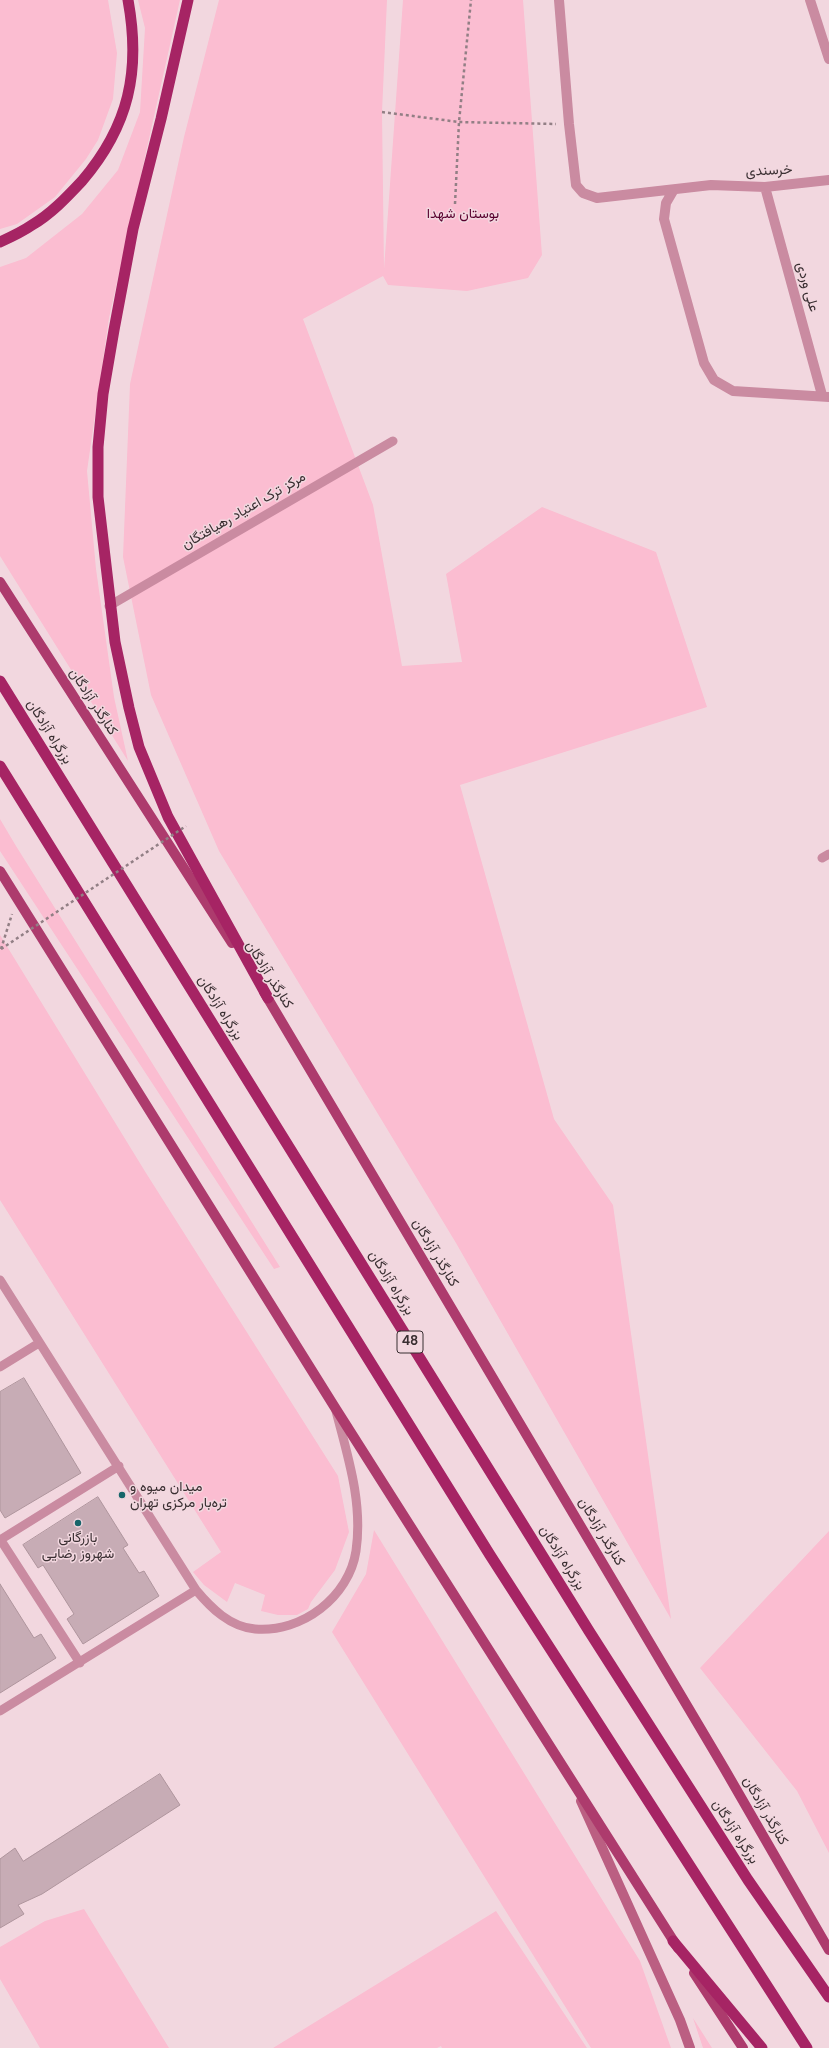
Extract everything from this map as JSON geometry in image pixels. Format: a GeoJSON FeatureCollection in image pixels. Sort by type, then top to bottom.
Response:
{"type":"FeatureCollection","features":[{"type":"Feature","properties":{"kind":"highway"},"geometry":{"type":"LineString","coordinates":[[0,242],[33,225],[67,198],[91,170],[109,145],[120,122],[131,74],[133,43],[128,0]]}},
{"type":"Feature","properties":{"kind":"highway"},"geometry":{"type":"LineString","coordinates":[[188,0],[161,119],[133,229],[103,394],[98,447],[98,498],[109,606],[119,668],[139,747],[168,817],[268,998]]}},
{"type":"Feature","properties":{"kind":"highway","name":"بزرگراه آزادگان"},"geometry":{"type":"LineString","coordinates":[[0,681],[589,1631],[748,1880],[829,1997]]}},
{"type":"Feature","properties":{"kind":"highway"},"geometry":{"type":"LineString","coordinates":[[0,766],[490,1555],[807,2048]]}},
{"type":"Feature","properties":{"kind":"highway"},"geometry":{"type":"LineString","coordinates":[[673,1941],[762,2048]]}},
{"type":"Feature","properties":{"kind":"main road","name":"کنارگذر آزادگان"},"geometry":{"type":"LineString","coordinates":[[0,582],[268,998],[716,1754],[829,1950]]}},
{"type":"Feature","properties":{"kind":"main road"},"geometry":{"type":"LineString","coordinates":[[0,871],[334,1406],[673,1941],[743,2048]]}},
{"type":"Feature","properties":{"kind":"main road"},"geometry":{"type":"LineString","coordinates":[[572,1781],[680,2020],[690,2048]]}},
{"type":"Feature","properties":{"kind":"street","name":"خرسندی"},"geometry":{"type":"LineString","coordinates":[[559,0],[569,124],[576,185],[583,193],[598,198],[673,191],[711,185],[764,187],[829,180]]}},
{"type":"Feature","properties":{"kind":"street"},"geometry":{"type":"LineString","coordinates":[[810,0],[829,59]]}},
{"type":"Feature","properties":{"kind":"street","name":"علی وردی"},"geometry":{"type":"LineString","coordinates":[[764,187],[826,396]]}},
{"type":"Feature","properties":{"kind":"street"},"geometry":{"type":"LineString","coordinates":[[673,191],[666,202],[664,219],[704,363],[714,380],[733,391],[826,396]]}},
{"type":"Feature","properties":{"kind":"lane","name":"مرکز ترک اعتیاد رهیافتگان"},"geometry":{"type":"LineString","coordinates":[[109,606],[393,441]]}},
{"type":"Feature","properties":{"kind":"lane"},"geometry":{"type":"LineString","coordinates":[[0,1280],[196,1590],[212,1608],[229,1620],[255,1629],[276,1628],[302,1620],[323,1607],[339,1593],[347,1578],[356,1552],[357,1514],[354,1479],[334,1406]]}},
{"type":"Feature","properties":{"kind":"lane"},"geometry":{"type":"LineString","coordinates":[[0,1367],[39,1343]]}},
{"type":"Feature","properties":{"kind":"lane"},"geometry":{"type":"LineString","coordinates":[[80,1663],[0,1539],[119,1466]]}},
{"type":"Feature","properties":{"kind":"lane"},"geometry":{"type":"LineString","coordinates":[[0,1711],[196,1590]]}},
{"type":"Feature","properties":{"kind":"path"},"geometry":{"type":"LineString","coordinates":[[455,204],[459,122],[471,0]]}},
{"type":"Feature","properties":{"kind":"path"},"geometry":{"type":"LineString","coordinates":[[382,112],[459,122],[569,124]]}},
{"type":"Feature","properties":{"kind":"path"},"geometry":{"type":"LineString","coordinates":[[17,898],[1,949],[186,826]]}},
{"type":"Feature","properties":{"kind":"green space"},"geometry":{"type":"Polygon","coordinates":[[[0,0],[108,0],[117,53],[113,99],[98,140],[86,159],[55,197],[17,224],[0,229],[0,0]]]}},
{"type":"Feature","properties":{"kind":"green space"},"geometry":{"type":"Polygon","coordinates":[[[138,0],[180,0],[109,318],[87,471],[96,569],[114,697],[128,761],[0,556],[0,267],[26,258],[82,214],[118,170],[140,112],[145,28],[138,0]]]}},
{"type":"Feature","properties":{"kind":"green space","name":"بوستان شهدا"},"geometry":{"type":"Polygon","coordinates":[[[219,0],[387,0],[382,112],[384,269],[403,0],[523,0],[542,255],[528,278],[467,291],[388,285],[383,276],[303,319],[373,505],[402,666],[462,662],[446,574],[542,507],[656,552],[707,707],[460,785],[554,1119],[613,1205],[671,1619],[456,1243],[219,851],[151,695],[123,557],[130,384],[184,137],[219,0]]]}},
{"type":"Feature","properties":{"kind":"green space"},"geometry":{"type":"Polygon","coordinates":[[[0,819],[280,1267],[274,1269],[0,851],[0,819]]]}},
{"type":"Feature","properties":{"kind":"green space"},"geometry":{"type":"Polygon","coordinates":[[[0,935],[146,1173],[338,1476],[349,1532],[335,1570],[311,1602],[308,1609],[297,1615],[278,1615],[261,1611],[265,1595],[235,1583],[227,1602],[204,1585],[193,1572],[221,1552],[0,1200],[0,935]]]}},
{"type":"Feature","properties":{"kind":"green space"},"geometry":{"type":"Polygon","coordinates":[[[374,1530],[640,1961],[671,2048],[591,2048],[332,1632],[366,1574],[374,1530]]]}},
{"type":"Feature","properties":{"kind":"green space"},"geometry":{"type":"Polygon","coordinates":[[[829,1531],[829,1853],[797,1791],[700,1668],[829,1531]]]}},
{"type":"Feature","properties":{"kind":"green space"},"geometry":{"type":"Polygon","coordinates":[[[84,1909],[169,2048],[40,2048],[0,1979],[0,1947],[45,1921],[84,1909]]]}},
{"type":"Feature","properties":{"kind":"green space"},"geometry":{"type":"Polygon","coordinates":[[[496,1911],[587,2048],[442,2048],[441,2046],[437,2048],[273,2048],[496,1911]]]}},
{"type":"Feature","properties":{"kind":"green space"},"geometry":{"type":"Polygon","coordinates":[[[693,2018],[712,2048],[703,2048],[693,2018]]]}},
{"type":"Feature","properties":{"kind":"building"},"geometry":{"type":"Polygon","coordinates":[[[24,1378],[81,1473],[5,1518],[0,1510],[0,1392],[24,1378]]]}},
{"type":"Feature","properties":{"kind":"building"},"geometry":{"type":"Polygon","coordinates":[[[98,1497],[128,1545],[123,1548],[139,1573],[144,1571],[159,1596],[83,1644],[67,1619],[74,1614],[43,1565],[38,1568],[23,1545],[98,1497]]]}},
{"type":"Feature","properties":{"kind":"building"},"geometry":{"type":"Polygon","coordinates":[[[0,1584],[34,1638],[41,1634],[56,1658],[0,1693],[0,1584]]]}},
{"type":"Feature","properties":{"kind":"building"},"geometry":{"type":"Polygon","coordinates":[[[160,1774],[180,1805],[42,1894],[18,1905],[24,1914],[0,1928],[0,1859],[15,1848],[23,1861],[160,1774]]]}},
{"type":"Feature","properties":{"kind":"place","name":"میدان میوه و تره‌بار مرکزی تهران"},"geometry":{"type":"Point","coordinates":[122,1495]}},
{"type":"Feature","properties":{"kind":"place","name":"بازرگانی شهروز رضایی"},"geometry":{"type":"Point","coordinates":[78,1523]}}]}
